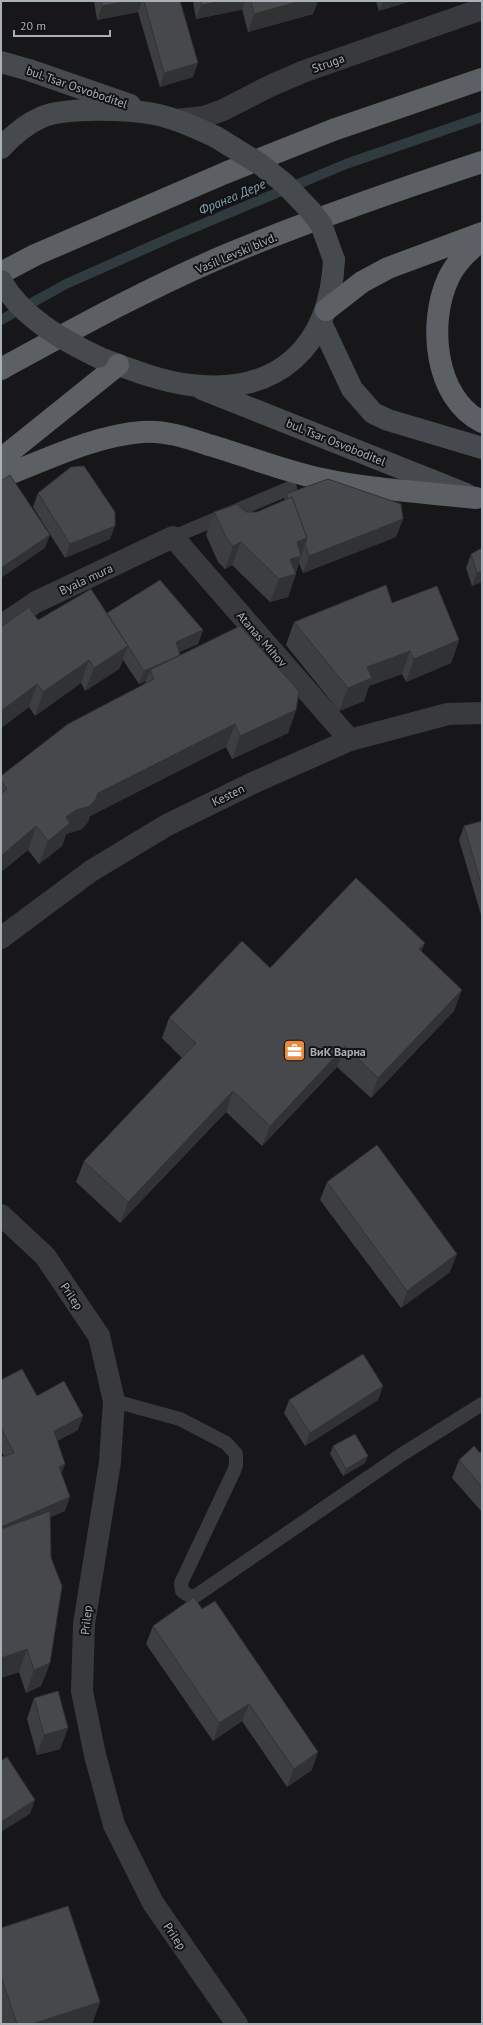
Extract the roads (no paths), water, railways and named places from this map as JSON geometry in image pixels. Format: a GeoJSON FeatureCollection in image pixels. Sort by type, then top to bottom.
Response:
{"type":"FeatureCollection","features":[{"type":"Feature","properties":{"kind":"highway"},"geometry":{"type":"LineString","coordinates":[[1,273],[49,249],[225,173],[333,130],[482,79]]}},
{"type":"Feature","properties":{"kind":"highway","name":"Vasil Levski blvd."},"geometry":{"type":"LineString","coordinates":[[1,369],[86,323],[230,254],[379,196],[482,162]]}},
{"type":"Feature","properties":{"kind":"highway"},"geometry":{"type":"LineString","coordinates":[[324,316],[362,282],[388,268],[482,233]]}},
{"type":"Feature","properties":{"kind":"highway"},"geometry":{"type":"LineString","coordinates":[[482,240],[471,249],[448,278],[439,301],[436,324],[438,347],[450,389],[461,405],[476,419],[482,422]]}},
{"type":"Feature","properties":{"kind":"highway"},"geometry":{"type":"LineString","coordinates":[[1,459],[108,361]]}},
{"type":"Feature","properties":{"kind":"highway"},"geometry":{"type":"LineString","coordinates":[[1,477],[83,446],[115,436],[142,432],[167,433],[321,479],[479,499]]}},
{"type":"Feature","properties":{"kind":"main road","name":"bul. Tsar Osvoboditel"},"geometry":{"type":"LineString","coordinates":[[1,62],[29,70],[153,114]]}},
{"type":"Feature","properties":{"kind":"main road"},"geometry":{"type":"LineString","coordinates":[[1,148],[11,137],[28,125],[43,117],[63,112],[115,110],[153,114],[176,120],[216,137],[260,164],[285,184],[321,224],[334,260],[333,276],[324,316],[301,353],[277,371],[242,384],[218,386],[190,385],[142,373],[108,361],[68,342],[31,315],[1,281]]}},
{"type":"Feature","properties":{"kind":"main road"},"geometry":{"type":"LineString","coordinates":[[324,316],[352,389],[373,413],[388,420],[482,448]]}},
{"type":"Feature","properties":{"kind":"main road","name":"bul. Tsar Osvoboditel"},"geometry":{"type":"LineString","coordinates":[[190,385],[479,499]]}},
{"type":"Feature","properties":{"kind":"street","name":"Struga"},"geometry":{"type":"LineString","coordinates":[[176,120],[204,117],[305,71],[482,9]]}},
{"type":"Feature","properties":{"kind":"street","name":"Byala mura"},"geometry":{"type":"LineString","coordinates":[[1,626],[36,602],[173,537]]}},
{"type":"Feature","properties":{"kind":"street","name":"Atanas Mihov"},"geometry":{"type":"LineString","coordinates":[[173,537],[350,740]]}},
{"type":"Feature","properties":{"kind":"street","name":"Kesten"},"geometry":{"type":"LineString","coordinates":[[1,938],[91,871],[167,825],[255,782],[350,740],[448,714],[482,713]]}},
{"type":"Feature","properties":{"kind":"street","name":"Prilep"},"geometry":{"type":"LineString","coordinates":[[1,1215],[45,1256],[99,1336],[114,1401],[110,1462],[84,1624],[82,1691],[91,1734],[114,1825],[149,1896],[237,2024]]}},
{"type":"Feature","properties":{"kind":"lane"},"geometry":{"type":"LineString","coordinates":[[173,537],[290,488]]}},
{"type":"Feature","properties":{"kind":"lane"},"geometry":{"type":"LineString","coordinates":[[114,1401],[180,1419],[226,1443],[236,1454],[236,1465],[234,1471],[181,1583],[180,1589],[183,1594],[191,1597],[197,1595],[401,1455],[482,1404]]}},
{"type":"Feature","properties":{"kind":"waterway","name":"Франга Дере"},"geometry":{"type":"LineString","coordinates":[[1,320],[66,284],[174,236],[346,164],[482,117]]}},
{"type":"Feature","properties":{"kind":"place","name":"ВиК Варна"},"geometry":{"type":"Point","coordinates":[295,1051]}}]}
